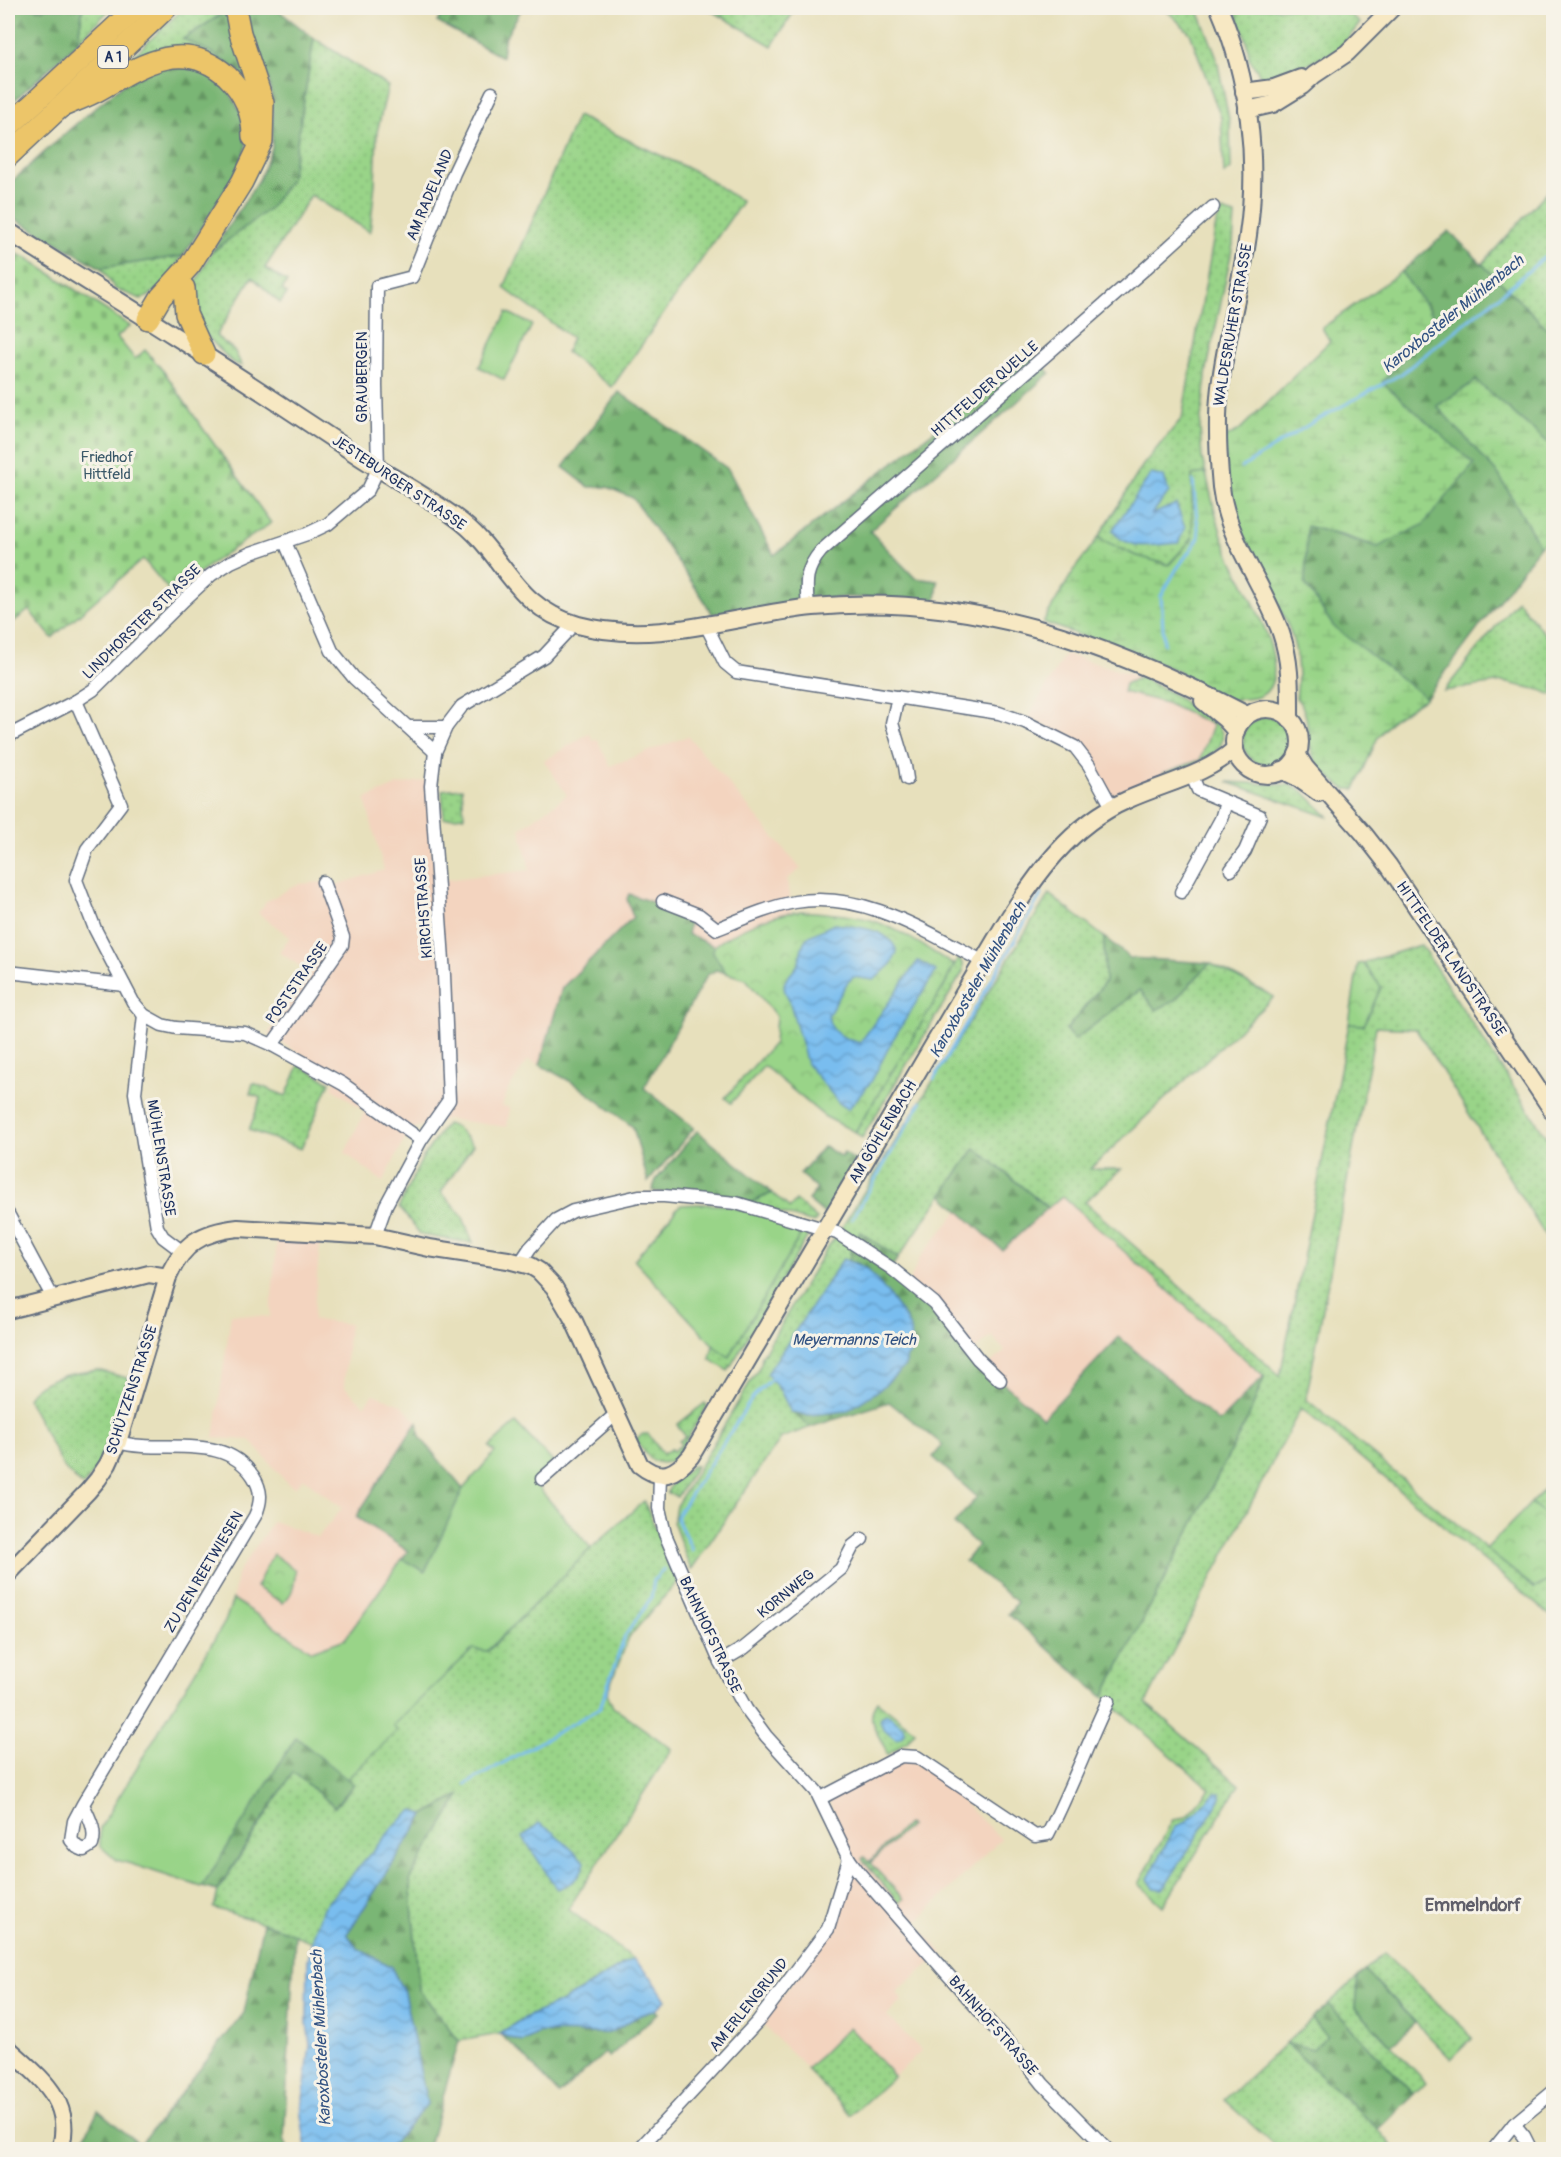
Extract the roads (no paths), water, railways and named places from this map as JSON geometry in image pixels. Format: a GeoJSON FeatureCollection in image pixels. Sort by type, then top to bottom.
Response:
{"type":"FeatureCollection","features":[{"type":"Feature","properties":{"kind":"highway"},"geometry":{"type":"LineString","coordinates":[[76,63],[116,8]]}},
{"type":"Feature","properties":{"kind":"highway","name":"A 1"},"geometry":{"type":"LineString","coordinates":[[8,127],[136,8]]}},
{"type":"Feature","properties":{"kind":"highway","name":"A 1"},"geometry":{"type":"LineString","coordinates":[[8,156],[166,8]]}},
{"type":"Feature","properties":{"kind":"highway"},"geometry":{"type":"LineString","coordinates":[[150,320],[161,297],[190,265],[249,168],[262,141],[263,103],[240,33],[235,8]]}},
{"type":"Feature","properties":{"kind":"highway"},"geometry":{"type":"LineString","coordinates":[[60,107],[157,59],[182,57],[205,62],[230,79],[247,104],[253,128],[249,168]]}},
{"type":"Feature","properties":{"kind":"highway"},"geometry":{"type":"LineString","coordinates":[[190,265],[184,288],[186,314],[204,354]]}},
{"type":"Feature","properties":{"kind":"highway"},"geometry":{"type":"LineString","coordinates":[[150,320],[170,309],[184,288]]}},
{"type":"Feature","properties":{"kind":"street","name":"WALDESRUHER STRASSE"},"geometry":{"type":"LineString","coordinates":[[1219,8],[1233,44],[1244,92],[1252,171],[1252,204],[1246,246],[1220,388],[1218,425],[1222,490],[1230,522],[1243,555],[1282,635],[1290,669],[1290,719]]}},
{"type":"Feature","properties":{"kind":"street"},"geometry":{"type":"LineString","coordinates":[[1246,110],[1265,107],[1302,86],[1347,53],[1392,8]]}},
{"type":"Feature","properties":{"kind":"street"},"geometry":{"type":"LineString","coordinates":[[1244,92],[1274,88],[1314,75]]}},
{"type":"Feature","properties":{"kind":"street","name":"AM RADELAND"},"geometry":{"type":"LineString","coordinates":[[377,286],[412,277],[454,173],[492,93]]}},
{"type":"Feature","properties":{"kind":"street","name":"HITTFELDER QUELLE"},"geometry":{"type":"LineString","coordinates":[[808,608],[806,584],[808,569],[820,552],[1213,207]]}},
{"type":"Feature","properties":{"kind":"street","name":"JESTEBURGER STRASSE"},"geometry":{"type":"LineString","coordinates":[[8,231],[204,354],[378,469],[457,518],[479,539],[529,600],[556,618],[614,633],[634,633],[706,625],[808,608]]}},
{"type":"Feature","properties":{"kind":"street","name":"GRAUBERGEN"},"geometry":{"type":"LineString","coordinates":[[377,286],[378,469]]}},
{"type":"Feature","properties":{"kind":"street","name":"LINDHORSTER STRASSE"},"geometry":{"type":"LineString","coordinates":[[8,736],[76,701],[108,676],[184,600],[231,562],[328,524],[368,490],[378,469]]}},
{"type":"Feature","properties":{"kind":"street"},"geometry":{"type":"LineString","coordinates":[[285,542],[332,651],[354,678],[435,752]]}},
{"type":"Feature","properties":{"kind":"street"},"geometry":{"type":"LineString","coordinates":[[808,608],[914,605],[970,612],[1018,623],[1113,652],[1247,716]]}},
{"type":"Feature","properties":{"kind":"street","name":"KIRCHSTRASSE"},"geometry":{"type":"LineString","coordinates":[[375,1236],[386,1205],[421,1140],[449,1100],[444,975],[431,786],[435,752],[446,727],[462,706],[544,656],[574,624]]}},
{"type":"Feature","properties":{"kind":"street"},"geometry":{"type":"LineString","coordinates":[[706,625],[725,663],[736,672],[999,713],[1025,722],[1075,747],[1089,765],[1112,807]]}},
{"type":"Feature","properties":{"kind":"street","name":"WALDESRUHER STRASSE"},"geometry":{"type":"LineString","coordinates":[[1268,709],[1275,702],[1282,688],[1284,668],[1282,635]]}},
{"type":"Feature","properties":{"kind":"street"},"geometry":{"type":"LineString","coordinates":[[1179,682],[1225,719],[1236,731]]}},
{"type":"Feature","properties":{"kind":"street"},"geometry":{"type":"LineString","coordinates":[[898,697],[892,723],[908,779]]}},
{"type":"Feature","properties":{"kind":"street"},"geometry":{"type":"LineString","coordinates":[[76,701],[121,804],[87,849],[76,880],[94,929],[133,1002],[144,1015],[167,1026],[202,1031],[245,1033],[272,1045],[343,1084],[421,1140]]}},
{"type":"Feature","properties":{"kind":"street"},"geometry":{"type":"LineString","coordinates":[[1268,709],[1290,719],[1299,735],[1297,754],[1291,764],[1282,770],[1264,774],[1247,768],[1241,763],[1235,749],[1236,731],[1247,716],[1268,709]]}},
{"type":"Feature","properties":{"kind":"street"},"geometry":{"type":"LineString","coordinates":[[408,728],[446,727]]}},
{"type":"Feature","properties":{"kind":"street","name":"AM GÖHLENBACH"},"geometry":{"type":"LineString","coordinates":[[660,1476],[679,1468],[691,1456],[1016,906],[1047,862],[1077,832],[1112,807],[1192,776],[1211,767],[1235,749]]}},
{"type":"Feature","properties":{"kind":"street","name":"HITTFELDER LANDSTRASSE"},"geometry":{"type":"LineString","coordinates":[[1297,754],[1341,810],[1364,834],[1402,884],[1554,1113]]}},
{"type":"Feature","properties":{"kind":"street","name":"AM GÖHLENBACH"},"geometry":{"type":"LineString","coordinates":[[1192,776],[1247,768]]}},
{"type":"Feature","properties":{"kind":"street","name":"HITTFELDER LANDSTRASSE"},"geometry":{"type":"LineString","coordinates":[[1282,770],[1296,777],[1341,810]]}},
{"type":"Feature","properties":{"kind":"street"},"geometry":{"type":"LineString","coordinates":[[1192,776],[1198,790],[1260,816],[1245,851],[1231,870]]}},
{"type":"Feature","properties":{"kind":"street"},"geometry":{"type":"LineString","coordinates":[[1181,892],[1221,819],[1226,802]]}},
{"type":"Feature","properties":{"kind":"street","name":"POSTSTRASSE"},"geometry":{"type":"LineString","coordinates":[[272,1045],[342,945],[343,937],[323,882]]}},
{"type":"Feature","properties":{"kind":"street"},"geometry":{"type":"LineString","coordinates":[[663,901],[699,915],[717,929],[793,902],[823,900],[845,902],[897,917],[984,962]]}},
{"type":"Feature","properties":{"kind":"street"},"geometry":{"type":"LineString","coordinates":[[8,972],[124,985]]}},
{"type":"Feature","properties":{"kind":"street","name":"MÜHLENSTRASSE"},"geometry":{"type":"LineString","coordinates":[[144,1015],[135,1093],[156,1227],[163,1237],[183,1252]]}},
{"type":"Feature","properties":{"kind":"street"},"geometry":{"type":"LineString","coordinates":[[520,1263],[530,1248],[556,1220],[573,1211],[639,1196],[726,1201],[837,1233],[882,1262],[934,1303],[978,1359],[1000,1380]]}},
{"type":"Feature","properties":{"kind":"street"},"geometry":{"type":"LineString","coordinates":[[8,1214],[53,1298]]}},
{"type":"Feature","properties":{"kind":"street"},"geometry":{"type":"LineString","coordinates":[[183,1252],[197,1239],[210,1233],[238,1228],[375,1236],[520,1263],[539,1271],[558,1292],[573,1318],[640,1466],[660,1476]]}},
{"type":"Feature","properties":{"kind":"street","name":"SCHÜTZENSTRASSE"},"geometry":{"type":"LineString","coordinates":[[8,1574],[98,1479],[118,1442],[168,1277],[174,1263],[183,1252]]}},
{"type":"Feature","properties":{"kind":"street"},"geometry":{"type":"LineString","coordinates":[[8,1310],[149,1275],[168,1277]]}},
{"type":"Feature","properties":{"kind":"street"},"geometry":{"type":"LineString","coordinates":[[542,1479],[616,1414]]}},
{"type":"Feature","properties":{"kind":"street","name":"ZU DEN REETWIESEN"},"geometry":{"type":"LineString","coordinates":[[83,1804],[260,1504],[260,1489],[250,1473],[230,1456],[216,1449],[118,1442]]}},
{"type":"Feature","properties":{"kind":"street","name":"BAHNHOFSTRASSE"},"geometry":{"type":"LineString","coordinates":[[660,1476],[659,1501],[665,1534],[720,1662],[746,1709],[766,1736],[805,1777],[821,1798],[849,1859],[860,1874],[1016,2050],[1043,2084],[1108,2150]]}},
{"type":"Feature","properties":{"kind":"street","name":"KORNWEG"},"geometry":{"type":"LineString","coordinates":[[720,1662],[744,1648],[841,1569],[853,1546],[862,1539]]}},
{"type":"Feature","properties":{"kind":"street"},"geometry":{"type":"LineString","coordinates":[[821,1798],[901,1756],[917,1757],[1035,1836],[1048,1834],[1108,1701]]}},
{"type":"Feature","properties":{"kind":"street","name":"AM ERLENGRUND"},"geometry":{"type":"LineString","coordinates":[[638,2150],[751,2030],[828,1929],[849,1859]]}},
{"type":"Feature","properties":{"kind":"street"},"geometry":{"type":"LineString","coordinates":[[8,2048],[46,2083],[58,2101],[65,2124],[60,2150]]}},
{"type":"Feature","properties":{"kind":"street"},"geometry":{"type":"LineString","coordinates":[[1493,2150],[1514,2124],[1554,2091]]}},
{"type":"Feature","properties":{"kind":"street"},"geometry":{"type":"LineString","coordinates":[[1514,2124],[1524,2136],[1531,2150]]}},
{"type":"Feature","properties":{"kind":"water"},"geometry":{"type":"Polygon","coordinates":[[[1151,474],[1164,477],[1169,492],[1151,515],[1176,504],[1185,528],[1178,543],[1134,545],[1119,538],[1112,531],[1151,474]]]}},
{"type":"Feature","properties":{"kind":"water"},"geometry":{"type":"Polygon","coordinates":[[[835,924],[880,933],[893,944],[897,952],[891,964],[874,980],[853,977],[847,983],[828,1016],[835,1032],[844,1037],[860,1043],[918,961],[936,971],[893,1039],[871,1082],[848,1109],[840,1104],[807,1064],[784,987],[786,979],[799,962],[806,939],[835,924]]]}},
{"type":"Feature","properties":{"kind":"water","name":"Meyermanns Teich"},"geometry":{"type":"Polygon","coordinates":[[[843,1259],[865,1268],[890,1297],[908,1323],[912,1352],[906,1358],[904,1367],[879,1390],[847,1411],[807,1415],[791,1412],[780,1390],[767,1374],[843,1259]]]}},
{"type":"Feature","properties":{"kind":"water"},"geometry":{"type":"Polygon","coordinates":[[[887,1714],[904,1727],[905,1732],[901,1737],[896,1739],[883,1728],[881,1717],[887,1714]]]}},
{"type":"Feature","properties":{"kind":"water"},"geometry":{"type":"Polygon","coordinates":[[[1216,1793],[1221,1793],[1221,1798],[1166,1885],[1162,1889],[1154,1888],[1148,1879],[1176,1826],[1187,1821],[1216,1793]]]}},
{"type":"Feature","properties":{"kind":"water"},"geometry":{"type":"Polygon","coordinates":[[[414,1810],[424,1815],[347,1934],[357,1948],[391,1967],[404,1993],[427,2104],[388,2149],[306,2149],[301,2115],[310,2045],[307,2022],[308,1959],[315,1931],[323,1908],[397,1823],[414,1810]]]}},
{"type":"Feature","properties":{"kind":"water"},"geometry":{"type":"Polygon","coordinates":[[[539,1823],[554,1833],[585,1862],[575,1879],[557,1889],[523,1837],[539,1823]]]}},
{"type":"Feature","properties":{"kind":"water"},"geometry":{"type":"Polygon","coordinates":[[[633,1959],[652,1978],[666,2000],[655,2010],[640,2015],[609,2033],[540,2032],[523,2042],[499,2034],[522,2019],[561,2002],[633,1959]]]}},
{"type":"Feature","properties":{"kind":"waterway","name":"Karoxbosteler Mühlenbach"},"geometry":{"type":"LineString","coordinates":[[1241,468],[1313,422],[1401,374],[1554,249]]}},
{"type":"Feature","properties":{"kind":"waterway","name":"Karoxbosteler Mühlenbach"},"geometry":{"type":"LineString","coordinates":[[1164,644],[1161,596],[1199,538],[1193,481]]}},
{"type":"Feature","properties":{"kind":"waterway","name":"Karoxbosteler Mühlenbach"},"geometry":{"type":"LineString","coordinates":[[934,1079],[1042,893]]}},
{"type":"Feature","properties":{"kind":"waterway","name":"Karoxbosteler Mühlenbach"},"geometry":{"type":"LineString","coordinates":[[852,1219],[921,1102]]}},
{"type":"Feature","properties":{"kind":"waterway","name":"Karoxbosteler Mühlenbach"},"geometry":{"type":"LineString","coordinates":[[692,1550],[676,1517],[753,1397],[774,1376]]}},
{"type":"Feature","properties":{"kind":"waterway","name":"Karoxbosteler Mühlenbach"},"geometry":{"type":"LineString","coordinates":[[466,1784],[600,1708],[625,1636],[651,1598],[654,1580],[664,1569]]}},
{"type":"Feature","properties":{"kind":"district","name":"Emmelndorf"},"geometry":{"type":"Point","coordinates":[1473,1905]}},
{"type":"Feature","properties":{"kind":"park label","name":"Friedhof Hittfeld"},"geometry":{"type":"Point","coordinates":[107,466]}}]}
